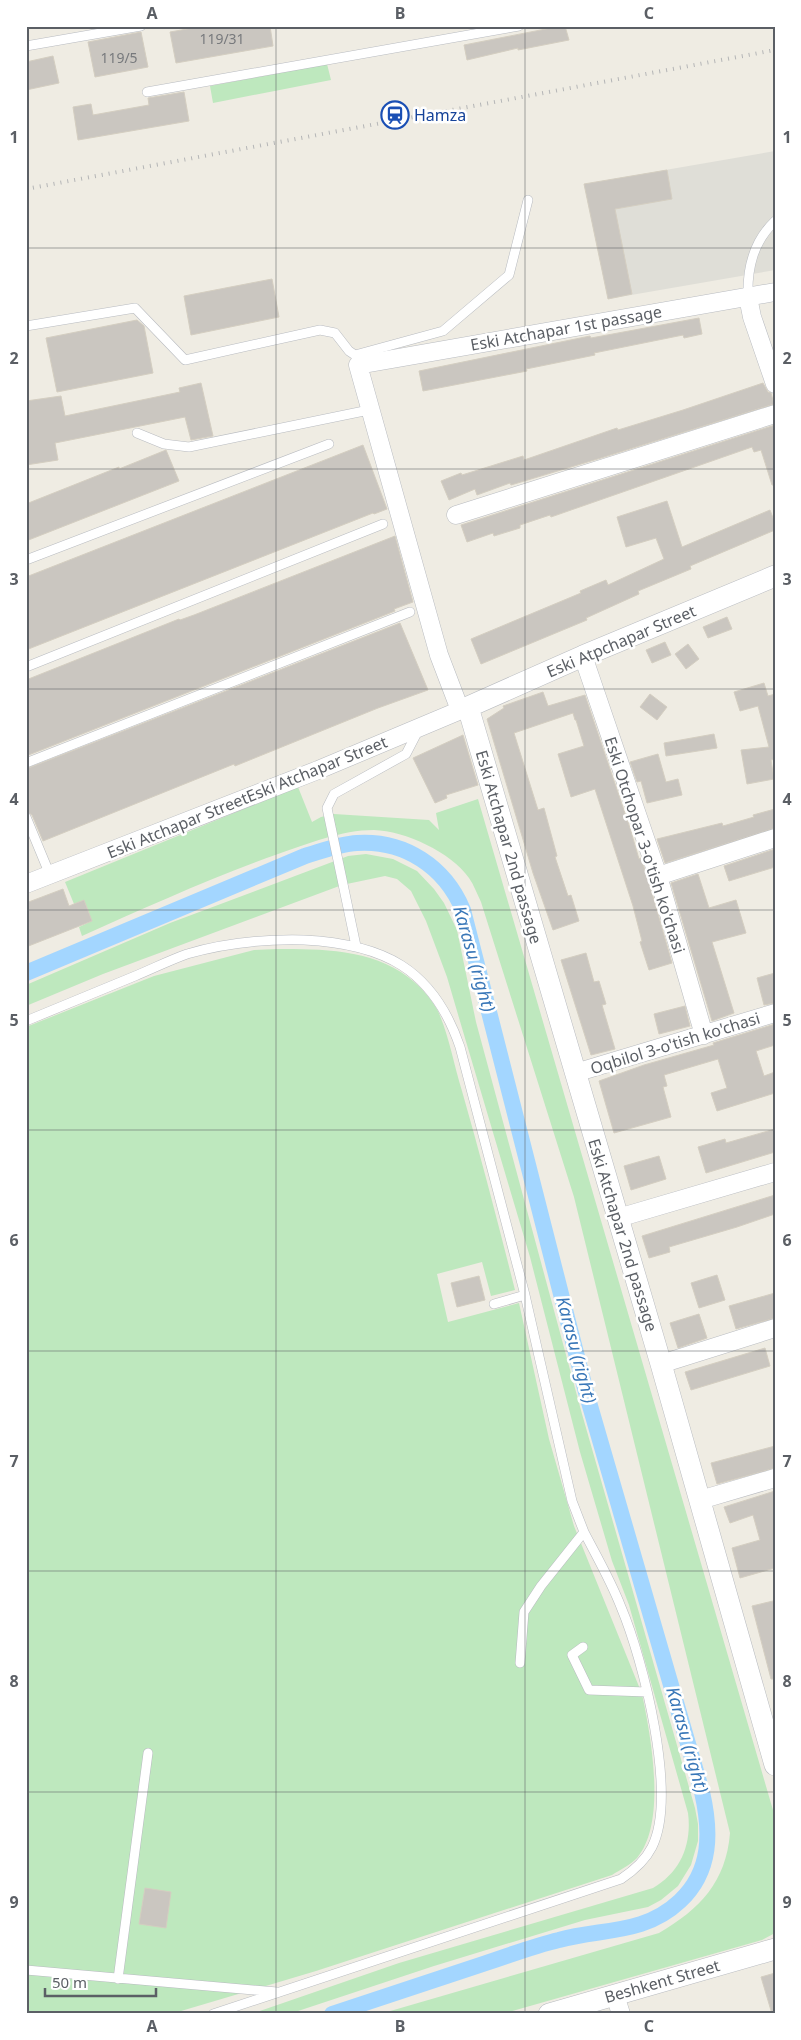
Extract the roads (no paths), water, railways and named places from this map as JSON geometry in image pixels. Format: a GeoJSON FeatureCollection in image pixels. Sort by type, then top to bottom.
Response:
{"type":"FeatureCollection","features":[{"type":"Feature","properties":{"kind":"street","name":"Eski Atchapar 1st passage"},"geometry":{"type":"LineString","coordinates":[[357,360],[775,292]]}},
{"type":"Feature","properties":{"kind":"street"},"geometry":{"type":"LineString","coordinates":[[748,297],[752,317],[775,384]]}},
{"type":"Feature","properties":{"kind":"street","name":"Eski Atchapar 2nd passage"},"geometry":{"type":"LineString","coordinates":[[357,360],[369,410],[439,655],[464,709],[575,1074],[661,1364],[775,1765]]}},
{"type":"Feature","properties":{"kind":"street"},"geometry":{"type":"LineString","coordinates":[[456,515],[775,414]]}},
{"type":"Feature","properties":{"kind":"street","name":"Eski Atpchapar Street"},"geometry":{"type":"LineString","coordinates":[[464,709],[583,656],[775,576]]}},
{"type":"Feature","properties":{"kind":"street","name":"Eski Otchopar 3-o'tish ko'chasi"},"geometry":{"type":"LineString","coordinates":[[583,656],[658,876],[704,1035]]}},
{"type":"Feature","properties":{"kind":"street","name":"Eski Atchapar StreetEski Atchapar Street"},"geometry":{"type":"LineString","coordinates":[[26,884],[318,770],[464,709]]}},
{"type":"Feature","properties":{"kind":"street"},"geometry":{"type":"LineString","coordinates":[[658,876],[775,838]]}},
{"type":"Feature","properties":{"kind":"street","name":"Oqbilol 3-o'tish ko'chasi"},"geometry":{"type":"LineString","coordinates":[[575,1074],[775,1013]]}},
{"type":"Feature","properties":{"kind":"street"},"geometry":{"type":"LineString","coordinates":[[618,1218],[775,1172]]}},
{"type":"Feature","properties":{"kind":"street"},"geometry":{"type":"LineString","coordinates":[[661,1364],[775,1328]]}},
{"type":"Feature","properties":{"kind":"street"},"geometry":{"type":"LineString","coordinates":[[700,1500],[775,1478]]}},
{"type":"Feature","properties":{"kind":"street","name":"Beshkent Street"},"geometry":{"type":"LineString","coordinates":[[549,2014],[618,2004],[775,1948]]}},
{"type":"Feature","properties":{"kind":"lane"},"geometry":{"type":"LineString","coordinates":[[26,46],[141,26]]}},
{"type":"Feature","properties":{"kind":"lane"},"geometry":{"type":"LineString","coordinates":[[147,92],[520,26]]}},
{"type":"Feature","properties":{"kind":"lane"},"geometry":{"type":"LineString","coordinates":[[26,326],[135,308],[185,360],[320,330],[334,333],[357,360],[443,331],[509,275],[528,200]]}},
{"type":"Feature","properties":{"kind":"lane"},"geometry":{"type":"LineString","coordinates":[[748,297],[747,280],[752,252],[767,229],[775,222]]}},
{"type":"Feature","properties":{"kind":"lane"},"geometry":{"type":"LineString","coordinates":[[137,433],[164,444],[189,447],[369,410]]}},
{"type":"Feature","properties":{"kind":"lane"},"geometry":{"type":"LineString","coordinates":[[26,560],[328,444]]}},
{"type":"Feature","properties":{"kind":"lane"},"geometry":{"type":"LineString","coordinates":[[26,667],[383,524]]}},
{"type":"Feature","properties":{"kind":"lane"},"geometry":{"type":"LineString","coordinates":[[26,763],[410,612]]}},
{"type":"Feature","properties":{"kind":"lane"},"geometry":{"type":"LineString","coordinates":[[356,946],[327,816],[327,808],[334,794],[406,754],[420,727]]}},
{"type":"Feature","properties":{"kind":"lane"},"geometry":{"type":"LineString","coordinates":[[26,817],[50,875]]}},
{"type":"Feature","properties":{"kind":"lane"},"geometry":{"type":"LineString","coordinates":[[26,1021],[186,955],[252,942],[284,940],[356,946],[378,953],[410,971],[430,991],[450,1022],[460,1047],[525,1295],[572,1501],[584,1532],[621,1606],[647,1692],[658,1745],[659,1820],[652,1849],[630,1873],[620,1879],[213,2014]]}},
{"type":"Feature","properties":{"kind":"lane"},"geometry":{"type":"LineString","coordinates":[[494,1304],[525,1295]]}},
{"type":"Feature","properties":{"kind":"lane"},"geometry":{"type":"LineString","coordinates":[[520,1663],[524,1612],[541,1586],[584,1532]]}},
{"type":"Feature","properties":{"kind":"lane"},"geometry":{"type":"LineString","coordinates":[[583,1647],[572,1654],[589,1690],[647,1692]]}},
{"type":"Feature","properties":{"kind":"lane"},"geometry":{"type":"LineString","coordinates":[[118,1979],[148,1753]]}},
{"type":"Feature","properties":{"kind":"lane"},"geometry":{"type":"LineString","coordinates":[[26,1970],[282,1992]]}},
{"type":"Feature","properties":{"kind":"waterway","name":"Karasu (right)"},"geometry":{"type":"LineString","coordinates":[[26,973],[305,856],[350,844],[375,843],[391,846],[421,859],[446,881],[463,910],[586,1392],[702,1792],[707,1821],[706,1850],[703,1864],[691,1889],[680,1901],[652,1920],[622,1929],[575,1936],[540,1945],[332,2014]]}},
{"type":"Feature","properties":{"kind":"railway"},"geometry":{"type":"LineString","coordinates":[[26,189],[775,50]]}},
{"type":"Feature","properties":{"kind":"place","name":"Hamza"},"geometry":{"type":"Point","coordinates":[395,115]}}]}
